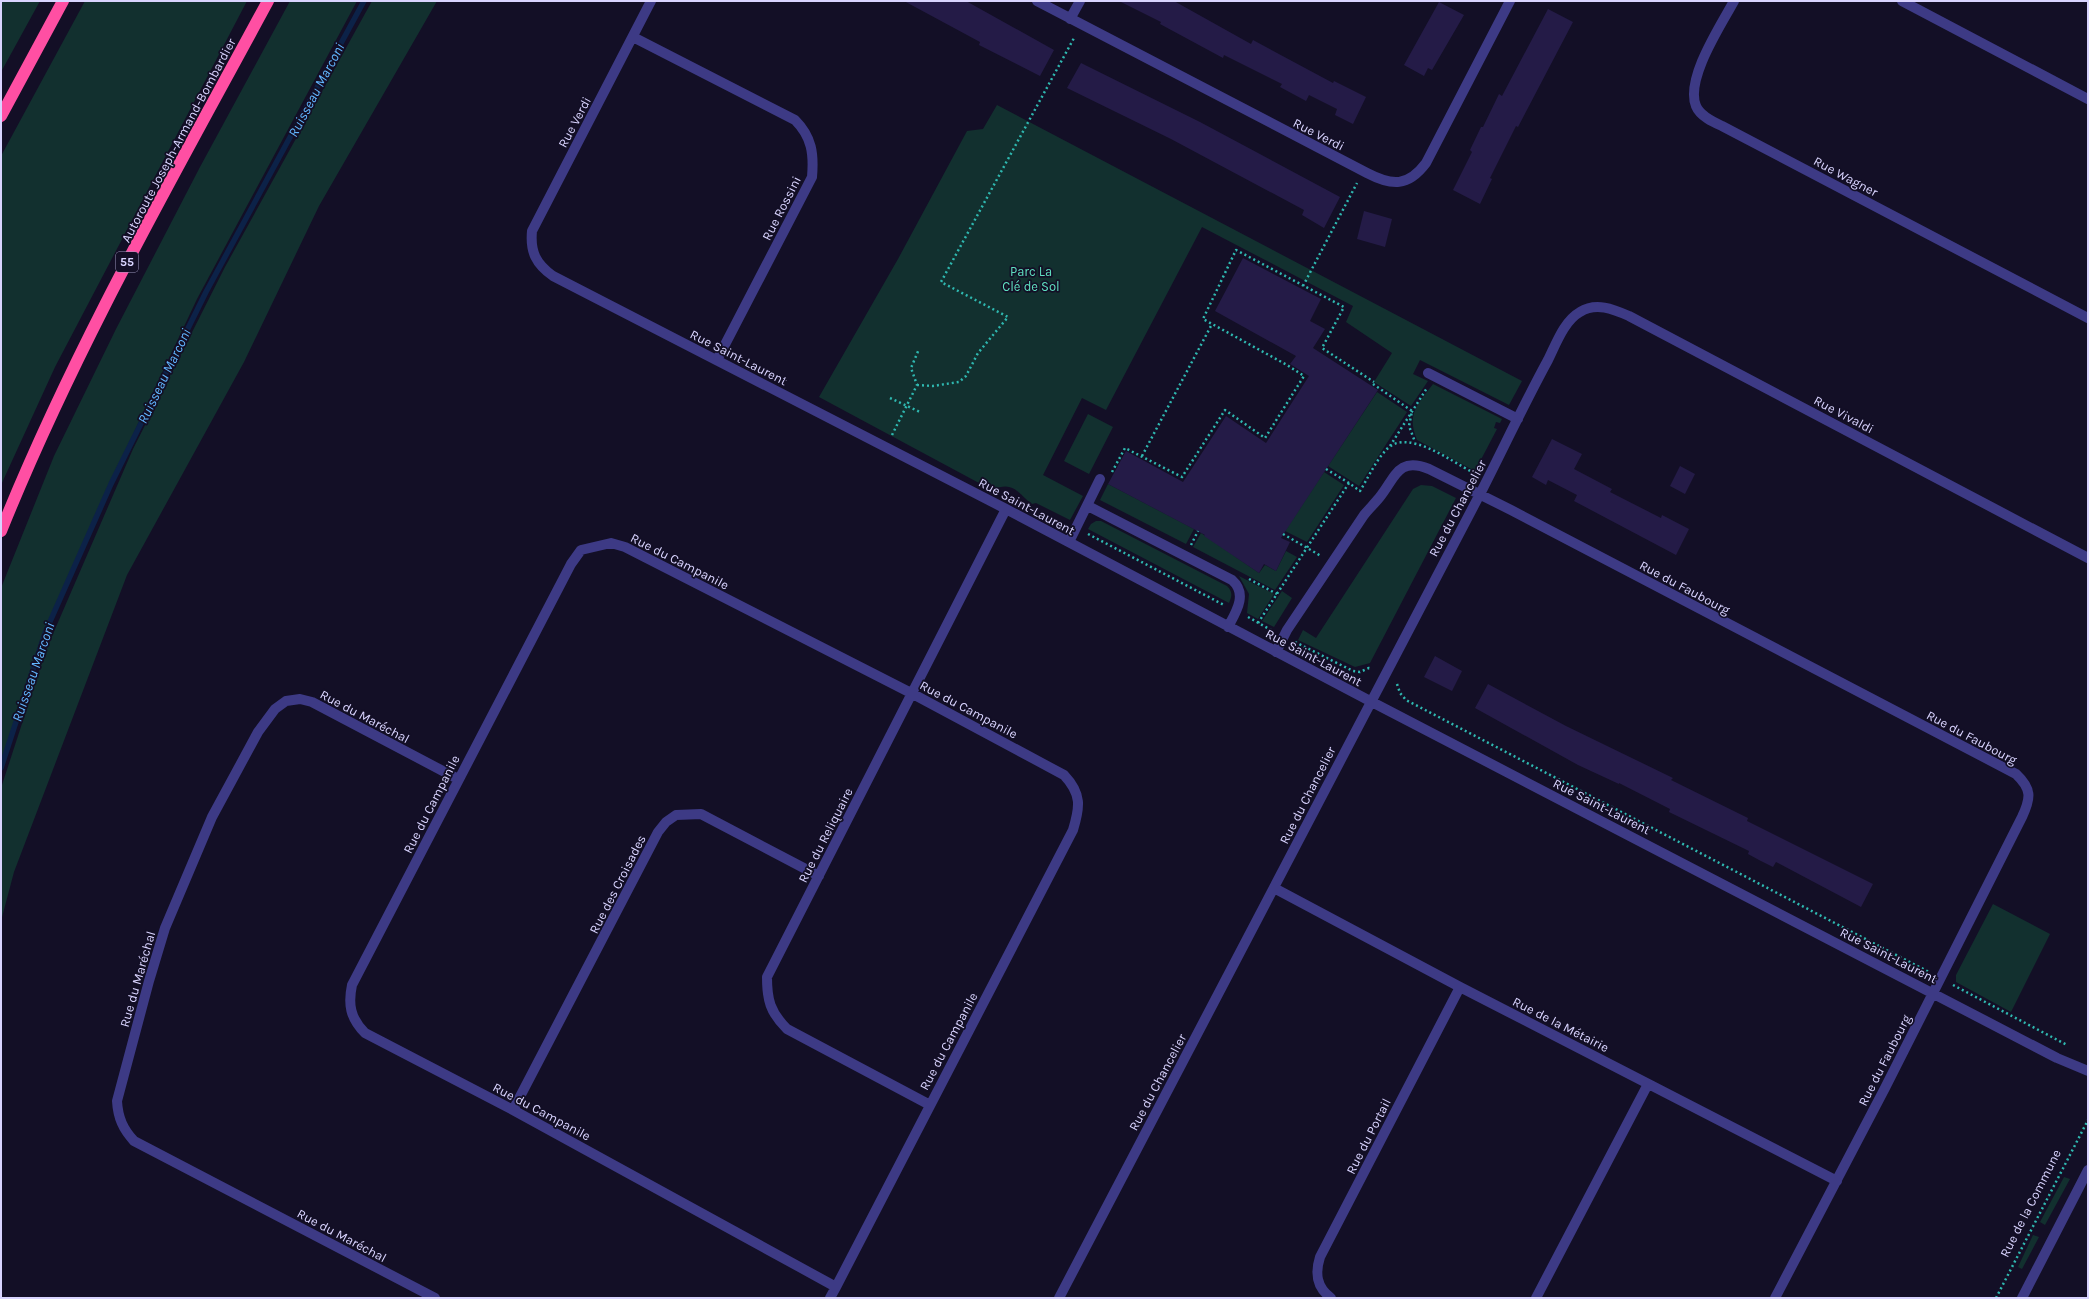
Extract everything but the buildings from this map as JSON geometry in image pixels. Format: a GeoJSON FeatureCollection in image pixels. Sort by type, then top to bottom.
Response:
{"type":"FeatureCollection","features":[{"type":"Feature","properties":{"kind":"highway"},"geometry":{"type":"LineString","coordinates":[[1,116],[63,1]]}},
{"type":"Feature","properties":{"kind":"highway","name":"Autoroute Joseph-Armand-Bombardier"},"geometry":{"type":"LineString","coordinates":[[1,531],[40,441],[84,347],[268,1]]}},
{"type":"Feature","properties":{"kind":"street","name":"Rue Verdi"},"geometry":{"type":"LineString","coordinates":[[534,257],[531,244],[532,231],[634,37],[651,1]]}},
{"type":"Feature","properties":{"kind":"street","name":"Rue Verdi"},"geometry":{"type":"LineString","coordinates":[[1036,1],[1367,173],[1388,182],[1409,180],[1418,174],[1426,163],[1510,1]]}},
{"type":"Feature","properties":{"kind":"street"},"geometry":{"type":"LineString","coordinates":[[1070,19],[1080,1]]}},
{"type":"Feature","properties":{"kind":"street","name":"Rue Wagner"},"geometry":{"type":"LineString","coordinates":[[1734,1],[1698,73],[1694,86],[1696,106],[1702,114],[1716,123],[2088,318]]}},
{"type":"Feature","properties":{"kind":"street"},"geometry":{"type":"LineString","coordinates":[[1902,1],[2088,99]]}},
{"type":"Feature","properties":{"kind":"street","name":"Rue Rossini"},"geometry":{"type":"LineString","coordinates":[[634,37],[795,120],[806,131],[811,148],[813,163],[812,177],[717,360]]}},
{"type":"Feature","properties":{"kind":"street","name":"Rue Saint-Laurent"},"geometry":{"type":"LineString","coordinates":[[534,257],[542,268],[552,276],[1006,509],[1228,627],[2058,1058],[2088,1071]]}},
{"type":"Feature","properties":{"kind":"street","name":"Rue Vivaldi"},"geometry":{"type":"LineString","coordinates":[[1584,309],[1605,307],[1629,316],[2088,558]]}},
{"type":"Feature","properties":{"kind":"street","name":"Rue du Chancelier"},"geometry":{"type":"LineString","coordinates":[[1059,1298],[1274,888],[1370,701],[1480,494],[1566,326],[1578,312],[1584,309]]}},
{"type":"Feature","properties":{"kind":"street"},"geometry":{"type":"LineString","coordinates":[[1429,378],[1518,419]]}},
{"type":"Feature","properties":{"kind":"street","name":"Rue du Faubourg"},"geometry":{"type":"LineString","coordinates":[[1276,652],[1287,630],[1364,514],[1379,498],[1400,469],[1411,465],[1424,467],[1480,494],[2016,774],[2022,780],[2028,792],[2027,806],[1775,1298]]}},
{"type":"Feature","properties":{"kind":"street"},"geometry":{"type":"LineString","coordinates":[[1069,542],[1104,479]]}},
{"type":"Feature","properties":{"kind":"street"},"geometry":{"type":"LineString","coordinates":[[1088,506],[1232,580],[1238,586],[1240,601],[1228,627]]}},
{"type":"Feature","properties":{"kind":"street","name":"Rue du Reliquaire"},"geometry":{"type":"LineString","coordinates":[[930,1105],[787,1029],[776,1018],[770,1004],[767,977],[913,694],[1006,509]]}},
{"type":"Feature","properties":{"kind":"street","name":"Rue du Campanile"},"geometry":{"type":"LineString","coordinates":[[830,1298],[1070,838],[1079,812],[1078,798],[1074,785],[1064,776],[913,694],[625,547],[612,543],[595,545],[581,550],[571,564],[458,780],[352,984],[349,1000],[351,1012],[357,1025],[365,1033],[513,1110],[836,1286]]}},
{"type":"Feature","properties":{"kind":"street","name":"Rue du Maréchal"},"geometry":{"type":"LineString","coordinates":[[435,1298],[134,1141],[126,1132],[118,1116],[117,1102],[149,981],[171,914],[212,817],[258,732],[274,709],[286,701],[300,699],[312,702],[458,780]]}},
{"type":"Feature","properties":{"kind":"street","name":"Rue des Croisades"},"geometry":{"type":"LineString","coordinates":[[513,1110],[658,832],[666,822],[676,815],[701,814],[819,876]]}},
{"type":"Feature","properties":{"kind":"street","name":"Rue de la Métairie"},"geometry":{"type":"LineString","coordinates":[[1274,888],[1460,987],[1836,1181]]}},
{"type":"Feature","properties":{"kind":"street","name":"Rue du Portail"},"geometry":{"type":"LineString","coordinates":[[1331,1298],[1318,1283],[1317,1275],[1320,1257],[1460,987]]}},
{"type":"Feature","properties":{"kind":"street"},"geometry":{"type":"LineString","coordinates":[[1536,1298],[1648,1084]]}},
{"type":"Feature","properties":{"kind":"street"},"geometry":{"type":"LineString","coordinates":[[2022,1298],[2088,1170]]}},
{"type":"Feature","properties":{"kind":"path"},"geometry":{"type":"LineString","coordinates":[[917,385],[933,386],[959,382],[966,376],[978,353],[1008,317],[941,282],[1074,38]]}},
{"type":"Feature","properties":{"kind":"path"},"geometry":{"type":"LineString","coordinates":[[1303,286],[1358,183]]}},
{"type":"Feature","properties":{"kind":"path"},"geometry":{"type":"LineString","coordinates":[[1104,479],[1125,448],[1182,477],[1225,410],[1265,438],[1304,376],[1287,365],[1203,319],[1236,250],[1344,307],[1322,348],[1412,411]]}},
{"type":"Feature","properties":{"kind":"path"},"geometry":{"type":"LineString","coordinates":[[1142,456],[1212,324]]}},
{"type":"Feature","properties":{"kind":"path"},"geometry":{"type":"LineString","coordinates":[[892,435],[917,385],[911,368],[919,349]]}},
{"type":"Feature","properties":{"kind":"path"},"geometry":{"type":"LineString","coordinates":[[1388,448],[1412,411],[1429,378]]}},
{"type":"Feature","properties":{"kind":"path"},"geometry":{"type":"LineString","coordinates":[[890,398],[920,412]]}},
{"type":"Feature","properties":{"kind":"path"},"geometry":{"type":"LineString","coordinates":[[1412,411],[1409,426],[1415,442]]}},
{"type":"Feature","properties":{"kind":"path"},"geometry":{"type":"LineString","coordinates":[[1326,469],[1349,484]]}},
{"type":"Feature","properties":{"kind":"path"},"geometry":{"type":"LineString","coordinates":[[1189,548],[1198,531]]}},
{"type":"Feature","properties":{"kind":"path","name":"Rue Saint-Laurent"},"geometry":{"type":"LineString","coordinates":[[1086,533],[1227,606]]}},
{"type":"Feature","properties":{"kind":"path"},"geometry":{"type":"LineString","coordinates":[[1283,534],[1307,547]]}},
{"type":"Feature","properties":{"kind":"path","name":"Rue Saint-Laurent"},"geometry":{"type":"LineString","coordinates":[[1247,617],[1270,629]]}},
{"type":"Feature","properties":{"kind":"path","name":"Rue Saint-Laurent"},"geometry":{"type":"LineString","coordinates":[[1299,644],[1353,671],[1360,672],[1369,668]]}},
{"type":"Feature","properties":{"kind":"path","name":"Rue Saint-Laurent"},"geometry":{"type":"LineString","coordinates":[[1397,683],[1400,693],[1406,700],[1920,968]]}},
{"type":"Feature","properties":{"kind":"path"},"geometry":{"type":"LineString","coordinates":[[1957,987],[2067,1046]]}},
{"type":"Feature","properties":{"kind":"path","name":"Rue de la Commune"},"geometry":{"type":"LineString","coordinates":[[1996,1298],[2088,1120]]}},
{"type":"Feature","properties":{"kind":"green space"},"geometry":{"type":"Polygon","coordinates":[[[1,1],[40,1],[1,72],[1,1]]]}},
{"type":"Feature","properties":{"kind":"green space"},"geometry":{"type":"Polygon","coordinates":[[[85,1],[247,1],[55,367],[1,485],[1,156],[85,1]]]}},
{"type":"Feature","properties":{"kind":"green space"},"geometry":{"type":"Polygon","coordinates":[[[290,1],[357,1],[197,299],[111,481],[42,640],[1,768],[1,588],[54,456],[116,329],[200,167],[290,1]]]}},
{"type":"Feature","properties":{"kind":"green space"},"geometry":{"type":"Polygon","coordinates":[[[372,1],[437,1],[319,206],[244,362],[127,575],[14,872],[1,921],[1,788],[46,650],[133,449],[225,267],[372,1]]]}},
{"type":"Feature","properties":{"kind":"green space","name":"Parc La Clé de Sol"},"geometry":{"type":"Polygon","coordinates":[[[997,105],[1522,381],[1509,405],[1420,360],[1413,374],[1428,381],[1411,406],[1374,382],[1392,353],[1346,322],[1353,306],[1202,227],[1106,410],[1082,398],[1043,475],[1083,496],[1070,520],[1036,503],[1032,504],[1019,492],[1010,487],[999,487],[992,490],[819,397],[898,259],[967,131],[983,129],[997,105]]]}},
{"type":"Feature","properties":{"kind":"green space"},"geometry":{"type":"Polygon","coordinates":[[[1433,384],[1502,419],[1500,423],[1496,422],[1494,428],[1497,429],[1475,471],[1417,440],[1414,431],[1413,416],[1418,404],[1433,384]]]}},
{"type":"Feature","properties":{"kind":"green space"},"geometry":{"type":"Polygon","coordinates":[[[1377,392],[1407,412],[1359,486],[1328,466],[1377,392]]]}},
{"type":"Feature","properties":{"kind":"green space"},"geometry":{"type":"Polygon","coordinates":[[[1088,414],[1113,427],[1089,474],[1064,461],[1088,414]]]}},
{"type":"Feature","properties":{"kind":"green space"},"geometry":{"type":"Polygon","coordinates":[[[1324,472],[1344,485],[1307,542],[1285,531],[1324,472]]]}},
{"type":"Feature","properties":{"kind":"green space"},"geometry":{"type":"Polygon","coordinates":[[[1108,484],[1194,529],[1186,544],[1100,500],[1108,484]]]}},
{"type":"Feature","properties":{"kind":"green space"},"geometry":{"type":"Polygon","coordinates":[[[1421,485],[1432,486],[1456,498],[1370,663],[1355,667],[1298,640],[1303,630],[1316,638],[1413,489],[1421,485]]]}},
{"type":"Feature","properties":{"kind":"green space"},"geometry":{"type":"Polygon","coordinates":[[[1096,521],[1101,521],[1227,586],[1231,594],[1229,603],[1088,529],[1091,524],[1096,521]]]}},
{"type":"Feature","properties":{"kind":"green space"},"geometry":{"type":"Polygon","coordinates":[[[1201,533],[1259,573],[1265,565],[1276,571],[1286,551],[1297,557],[1275,590],[1193,547],[1201,533]]]}},
{"type":"Feature","properties":{"kind":"green space"},"geometry":{"type":"Polygon","coordinates":[[[1239,576],[1274,594],[1258,619],[1247,613],[1249,594],[1239,576]]]}},
{"type":"Feature","properties":{"kind":"green space"},"geometry":{"type":"Polygon","coordinates":[[[1282,591],[1292,598],[1274,627],[1262,621],[1282,591]]]}},
{"type":"Feature","properties":{"kind":"green space"},"geometry":{"type":"Polygon","coordinates":[[[1993,904],[2050,934],[2011,1012],[1956,982],[1956,975],[1993,904]]]}},
{"type":"Feature","properties":{"kind":"green space"},"geometry":{"type":"Polygon","coordinates":[[[2064,1177],[2070,1179],[2045,1225],[2040,1222],[2064,1177]]]}},
{"type":"Feature","properties":{"kind":"green space"},"geometry":{"type":"Polygon","coordinates":[[[2033,1235],[2039,1237],[2022,1269],[2018,1267],[2033,1235]]]}},
{"type":"Feature","properties":{"kind":"waterway","name":"Ruisseau Marconi"},"geometry":{"type":"LineString","coordinates":[[1,768],[45,633],[111,484],[206,292],[364,1]]}}]}
